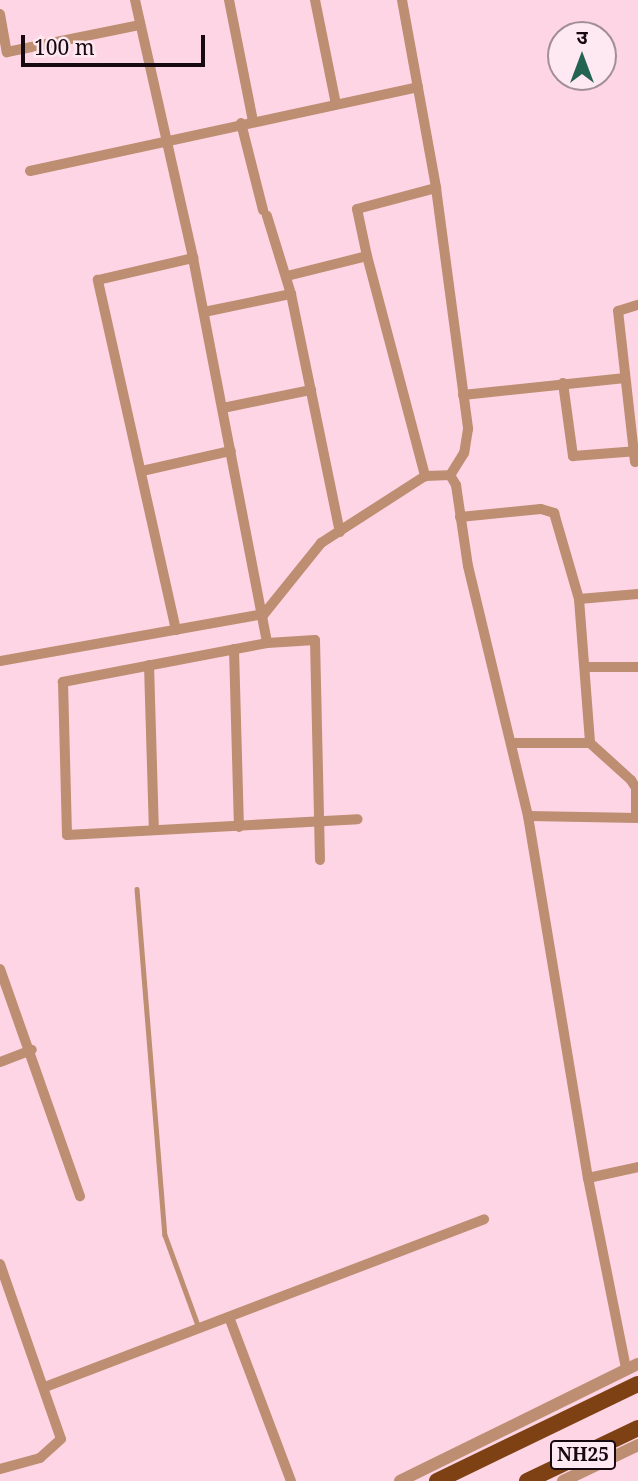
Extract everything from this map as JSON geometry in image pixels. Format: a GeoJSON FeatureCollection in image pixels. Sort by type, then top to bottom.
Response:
{"type":"FeatureCollection","features":[{"type":"Feature","properties":{"kind":"highway"},"geometry":{"type":"LineString","coordinates":[[437,1481],[638,1384]]}},
{"type":"Feature","properties":{"kind":"highway","name":"NH25"},"geometry":{"type":"LineString","coordinates":[[527,1481],[638,1428]]}},
{"type":"Feature","properties":{"kind":"street"},"geometry":{"type":"LineString","coordinates":[[135,0],[193,258],[264,614],[267,643]]}},
{"type":"Feature","properties":{"kind":"street"},"geometry":{"type":"LineString","coordinates":[[229,0],[253,121]]}},
{"type":"Feature","properties":{"kind":"street"},"geometry":{"type":"LineString","coordinates":[[314,0],[336,104]]}},
{"type":"Feature","properties":{"kind":"street"},"geometry":{"type":"LineString","coordinates":[[402,0],[436,188],[463,395],[467,441],[450,475]]}},
{"type":"Feature","properties":{"kind":"street"},"geometry":{"type":"LineString","coordinates":[[0,14],[7,52],[140,25]]}},
{"type":"Feature","properties":{"kind":"street"},"geometry":{"type":"LineString","coordinates":[[30,171],[165,139],[418,87]]}},
{"type":"Feature","properties":{"kind":"street"},"geometry":{"type":"LineString","coordinates":[[241,123],[265,213],[287,276],[340,532]]}},
{"type":"Feature","properties":{"kind":"street"},"geometry":{"type":"LineString","coordinates":[[425,476],[356,209],[436,188]]}},
{"type":"Feature","properties":{"kind":"street"},"geometry":{"type":"LineString","coordinates":[[287,276],[367,256]]}},
{"type":"Feature","properties":{"kind":"street"},"geometry":{"type":"LineString","coordinates":[[176,630],[99,280],[193,258]]}},
{"type":"Feature","properties":{"kind":"street"},"geometry":{"type":"LineString","coordinates":[[204,312],[291,294]]}},
{"type":"Feature","properties":{"kind":"street"},"geometry":{"type":"LineString","coordinates":[[563,383],[573,456],[636,455],[618,311],[638,304]]}},
{"type":"Feature","properties":{"kind":"street"},"geometry":{"type":"LineString","coordinates":[[463,395],[625,378]]}},
{"type":"Feature","properties":{"kind":"street"},"geometry":{"type":"LineString","coordinates":[[223,408],[311,390]]}},
{"type":"Feature","properties":{"kind":"street"},"geometry":{"type":"LineString","coordinates":[[142,471],[231,451]]}},
{"type":"Feature","properties":{"kind":"street"},"geometry":{"type":"LineString","coordinates":[[0,661],[264,614],[305,557],[425,476],[450,475]]}},
{"type":"Feature","properties":{"kind":"street"},"geometry":{"type":"LineString","coordinates":[[400,1481],[632,1366],[588,1178],[528,816],[513,743],[483,629],[456,485],[450,475]]}},
{"type":"Feature","properties":{"kind":"street"},"geometry":{"type":"LineString","coordinates":[[460,517],[541,509],[554,513],[579,599],[590,743]]}},
{"type":"Feature","properties":{"kind":"street"},"geometry":{"type":"LineString","coordinates":[[579,599],[638,594]]}},
{"type":"Feature","properties":{"kind":"street"},"geometry":{"type":"LineString","coordinates":[[320,860],[319,823],[315,640],[267,643],[62,682],[67,835],[319,823],[358,819]]}},
{"type":"Feature","properties":{"kind":"street"},"geometry":{"type":"LineString","coordinates":[[234,649],[239,827]]}},
{"type":"Feature","properties":{"kind":"street"},"geometry":{"type":"LineString","coordinates":[[149,665],[154,830]]}},
{"type":"Feature","properties":{"kind":"street"},"geometry":{"type":"LineString","coordinates":[[585,667],[638,667]]}},
{"type":"Feature","properties":{"kind":"street"},"geometry":{"type":"LineString","coordinates":[[513,743],[590,743],[631,780],[636,788],[637,818],[528,816]]}},
{"type":"Feature","properties":{"kind":"street"},"geometry":{"type":"LineString","coordinates":[[0,969],[32,1050],[80,1196]]}},
{"type":"Feature","properties":{"kind":"street"},"geometry":{"type":"LineString","coordinates":[[0,1062],[32,1050]]}},
{"type":"Feature","properties":{"kind":"street"},"geometry":{"type":"LineString","coordinates":[[588,1178],[638,1167]]}},
{"type":"Feature","properties":{"kind":"street"},"geometry":{"type":"LineString","coordinates":[[45,1387],[484,1219]]}},
{"type":"Feature","properties":{"kind":"street"},"geometry":{"type":"LineString","coordinates":[[0,1264],[60,1432],[57,1446],[19,1466],[0,1469]]}},
{"type":"Feature","properties":{"kind":"street"},"geometry":{"type":"LineString","coordinates":[[229,1317],[291,1481]]}},
{"type":"Feature","properties":{"kind":"street"},"geometry":{"type":"LineString","coordinates":[[564,1481],[638,1446]]}},
{"type":"Feature","properties":{"kind":"lane"},"geometry":{"type":"LineString","coordinates":[[137,890],[165,1235],[199,1328]]}}]}
